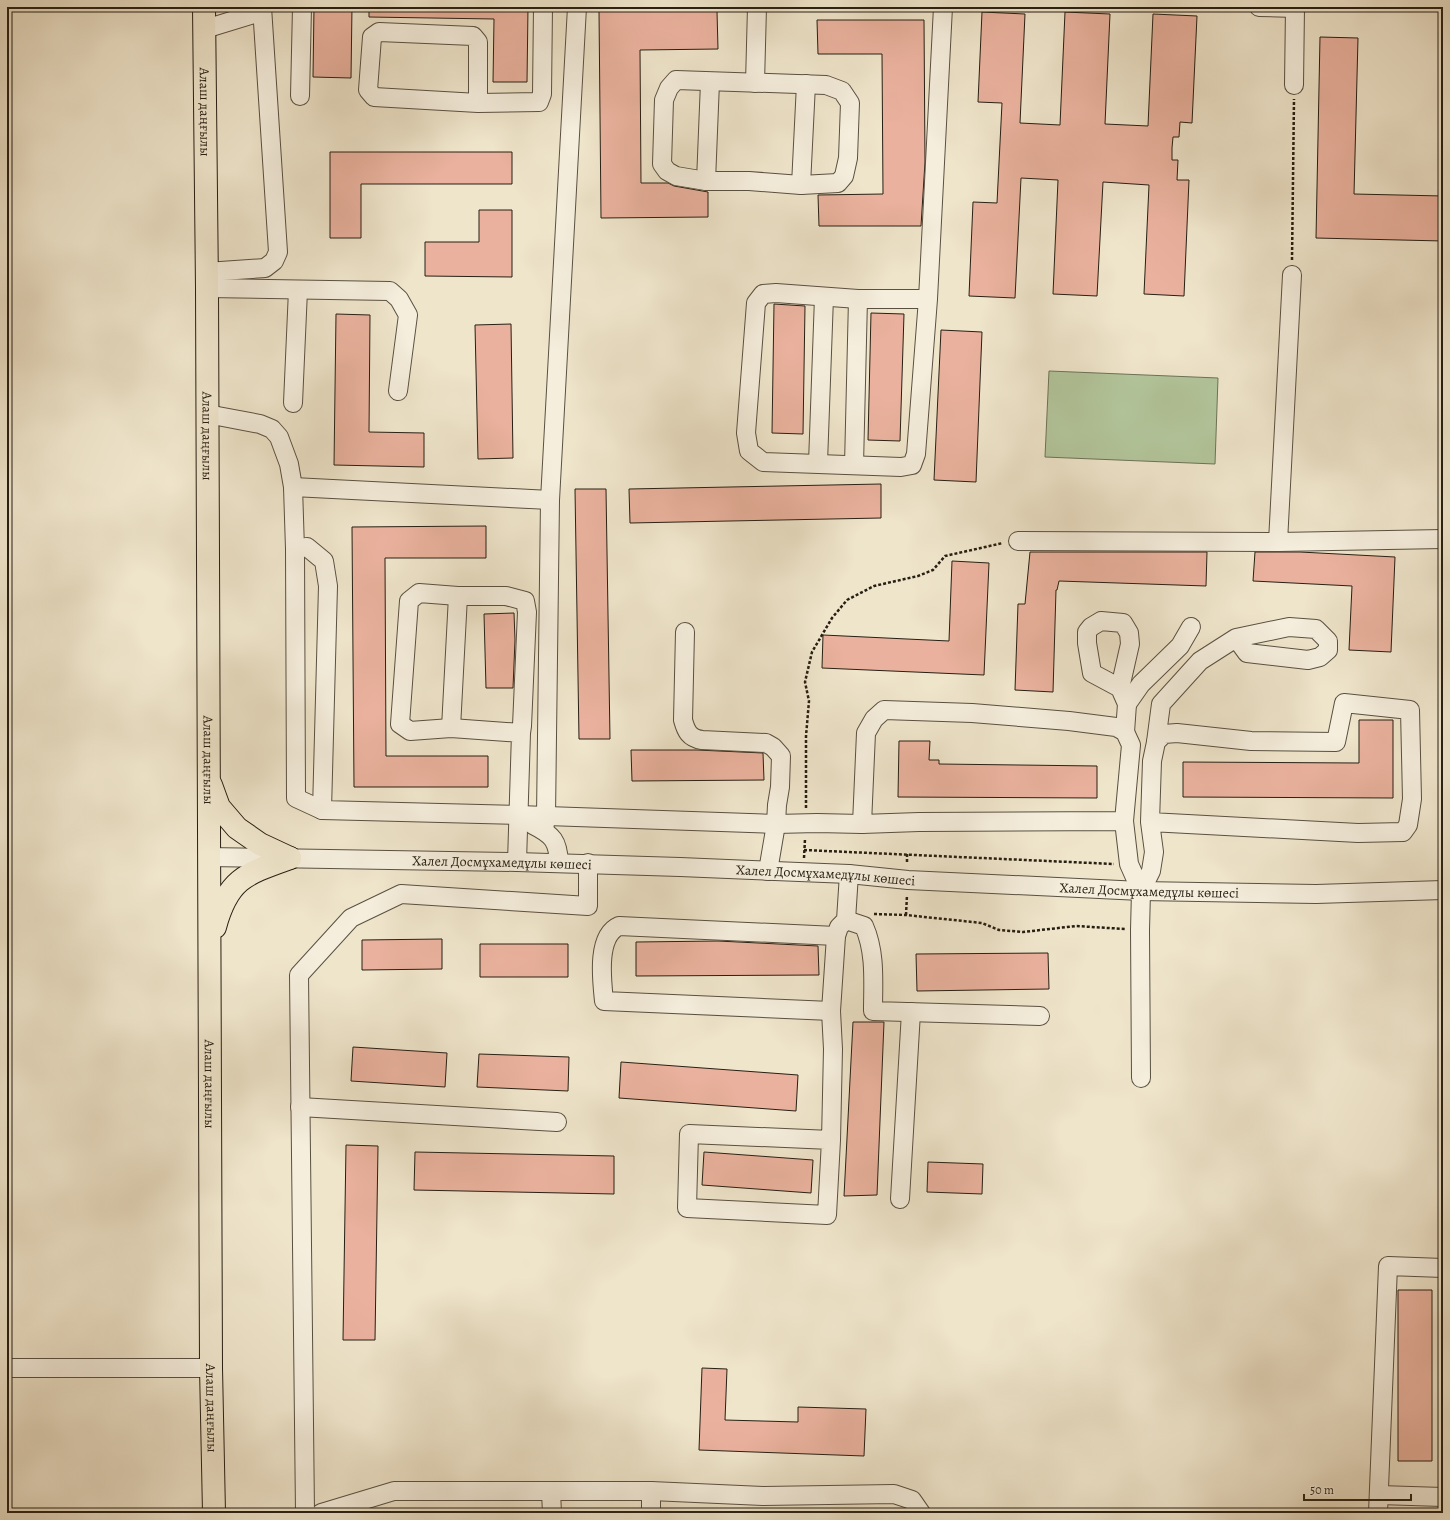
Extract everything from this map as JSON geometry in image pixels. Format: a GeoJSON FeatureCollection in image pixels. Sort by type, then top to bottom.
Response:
{"type":"FeatureCollection","features":[{"type":"Feature","properties":{"kind":"main road","name":"Алаш даңғылы"},"geometry":{"type":"LineString","coordinates":[[204,7],[211,1368],[214,1513]]}},
{"type":"Feature","properties":{"kind":"main road"},"geometry":{"type":"LineString","coordinates":[[208,778],[219,807],[237,828],[260,844],[290,858]]}},
{"type":"Feature","properties":{"kind":"main road"},"geometry":{"type":"LineString","coordinates":[[209,948],[219,912],[234,885],[258,869],[290,858]]}},
{"type":"Feature","properties":{"kind":"street"},"geometry":{"type":"LineString","coordinates":[[205,29],[257,13],[262,7]]}},
{"type":"Feature","properties":{"kind":"street"},"geometry":{"type":"LineString","coordinates":[[206,280],[265,268],[274,261],[278,252],[262,7]]}},
{"type":"Feature","properties":{"kind":"street"},"geometry":{"type":"LineString","coordinates":[[300,96],[302,7]]}},
{"type":"Feature","properties":{"kind":"street"},"geometry":{"type":"LineString","coordinates":[[478,103],[478,42],[473,36],[379,32],[372,37],[368,90],[374,97],[478,103],[539,102],[542,94],[543,7]]}},
{"type":"Feature","properties":{"kind":"street"},"geometry":{"type":"LineString","coordinates":[[559,863],[558,847],[545,823],[550,500],[577,7]]}},
{"type":"Feature","properties":{"kind":"street"},"geometry":{"type":"LineString","coordinates":[[755,83],[757,7]]}},
{"type":"Feature","properties":{"kind":"street"},"geometry":{"type":"LineString","coordinates":[[928,299],[858,299],[776,293],[763,294],[756,303],[746,433],[749,451],[763,462],[901,467],[912,465],[916,454],[928,299],[943,7]]}},
{"type":"Feature","properties":{"kind":"street"},"geometry":{"type":"LineString","coordinates":[[1259,7],[1295,7],[1294,85]]}},
{"type":"Feature","properties":{"kind":"street"},"geometry":{"type":"LineString","coordinates":[[676,80],[755,83],[826,85],[842,91],[850,103],[848,158],[844,176],[838,183],[801,185],[749,181],[706,180],[676,176],[667,171],[662,164],[664,100],[669,88],[676,80]]}},
{"type":"Feature","properties":{"kind":"street"},"geometry":{"type":"LineString","coordinates":[[706,180],[710,82]]}},
{"type":"Feature","properties":{"kind":"street"},"geometry":{"type":"LineString","coordinates":[[801,185],[806,84]]}},
{"type":"Feature","properties":{"kind":"street"},"geometry":{"type":"LineString","coordinates":[[1278,542],[1292,275]]}},
{"type":"Feature","properties":{"kind":"street"},"geometry":{"type":"LineString","coordinates":[[206,280],[298,290],[390,291],[399,299],[408,314],[398,391]]}},
{"type":"Feature","properties":{"kind":"street"},"geometry":{"type":"LineString","coordinates":[[293,403],[298,290]]}},
{"type":"Feature","properties":{"kind":"street"},"geometry":{"type":"LineString","coordinates":[[818,463],[824,297]]}},
{"type":"Feature","properties":{"kind":"street"},"geometry":{"type":"LineString","coordinates":[[854,465],[858,299]]}},
{"type":"Feature","properties":{"kind":"street"},"geometry":{"type":"LineString","coordinates":[[207,414],[260,424],[272,429],[279,437],[289,464],[293,487],[295,550],[296,798],[322,810],[518,815],[545,823],[862,824],[918,822],[1124,822]]}},
{"type":"Feature","properties":{"kind":"street"},"geometry":{"type":"LineString","coordinates":[[293,487],[550,500]]}},
{"type":"Feature","properties":{"kind":"street"},"geometry":{"type":"LineString","coordinates":[[1018,541],[1278,542],[1443,539]]}},
{"type":"Feature","properties":{"kind":"street"},"geometry":{"type":"LineString","coordinates":[[295,550],[307,547],[324,561],[328,586],[322,810]]}},
{"type":"Feature","properties":{"kind":"street"},"geometry":{"type":"LineString","coordinates":[[517,862],[527,612],[525,601],[506,596],[458,596],[419,593],[408,601],[400,724],[410,731],[451,728],[521,733]]}},
{"type":"Feature","properties":{"kind":"street"},"geometry":{"type":"LineString","coordinates":[[451,728],[458,596]]}},
{"type":"Feature","properties":{"kind":"street"},"geometry":{"type":"LineString","coordinates":[[1141,891],[1129,864],[1124,822],[1131,745],[1125,732],[1123,696],[1141,684],[1180,646],[1191,626]]}},
{"type":"Feature","properties":{"kind":"street"},"geometry":{"type":"LineString","coordinates":[[686,632],[683,720],[686,731],[696,739],[766,744],[773,747],[781,756],[780,787],[776,824],[768,871]]}},
{"type":"Feature","properties":{"kind":"street"},"geometry":{"type":"LineString","coordinates":[[1141,1078],[1141,891],[1151,871],[1154,852],[1150,822],[1152,761],[1161,704],[1200,661],[1236,638]]}},
{"type":"Feature","properties":{"kind":"street"},"geometry":{"type":"LineString","coordinates":[[1150,822],[1358,833],[1403,832],[1408,826],[1412,799],[1410,710],[1344,704],[1336,742],[1251,741],[1178,732],[1164,734],[1156,742]]}},
{"type":"Feature","properties":{"kind":"street"},"geometry":{"type":"LineString","coordinates":[[862,824],[866,733],[874,719],[884,710],[972,713],[1062,721],[1116,727],[1125,732]]}},
{"type":"Feature","properties":{"kind":"street","name":"Халел Досмұхамедұлы көшесі"},"geometry":{"type":"LineString","coordinates":[[208,857],[588,863],[849,874],[908,880],[1141,891],[1316,894],[1443,890]]}},
{"type":"Feature","properties":{"kind":"street"},"geometry":{"type":"LineString","coordinates":[[305,1513],[299,975],[351,918],[401,894],[588,906],[588,863]]}},
{"type":"Feature","properties":{"kind":"street"},"geometry":{"type":"LineString","coordinates":[[831,1140],[689,1134],[687,1208],[827,1215],[831,1140],[833,1049],[832,1011],[836,936],[839,927],[846,916],[849,874]]}},
{"type":"Feature","properties":{"kind":"street"},"geometry":{"type":"LineString","coordinates":[[846,916],[864,926],[870,939],[872,954],[873,1012],[1040,1016]]}},
{"type":"Feature","properties":{"kind":"street"},"geometry":{"type":"LineString","coordinates":[[832,1011],[604,1001],[602,980],[603,956],[606,940],[614,928],[619,926],[836,936]]}},
{"type":"Feature","properties":{"kind":"street"},"geometry":{"type":"LineString","coordinates":[[900,1200],[911,1012]]}},
{"type":"Feature","properties":{"kind":"street"},"geometry":{"type":"LineString","coordinates":[[300,1107],[557,1122]]}},
{"type":"Feature","properties":{"kind":"street"},"geometry":{"type":"LineString","coordinates":[[1378,1513],[1388,1266],[1443,1268]]}},
{"type":"Feature","properties":{"kind":"street"},"geometry":{"type":"LineString","coordinates":[[7,1368],[211,1368]]}},
{"type":"Feature","properties":{"kind":"street"},"geometry":{"type":"LineString","coordinates":[[321,1513],[394,1491],[651,1491],[763,1496],[894,1494],[912,1500],[922,1513]]}},
{"type":"Feature","properties":{"kind":"street"},"geometry":{"type":"LineString","coordinates":[[651,1491],[651,1513]]}},
{"type":"Feature","properties":{"kind":"street"},"geometry":{"type":"LineString","coordinates":[[551,1492],[552,1513]]}},
{"type":"Feature","properties":{"kind":"street"},"geometry":{"type":"LineString","coordinates":[[1379,1494],[1443,1497]]}},
{"type":"Feature","properties":{"kind":"path"},"geometry":{"type":"LineString","coordinates":[[1292,275],[1294,85]]}},
{"type":"Feature","properties":{"kind":"path"},"geometry":{"type":"LineString","coordinates":[[803,872],[806,736],[809,701],[805,682],[812,652],[832,618],[847,600],[874,586],[918,576],[933,570],[946,556],[1018,541]]}},
{"type":"Feature","properties":{"kind":"path"},"geometry":{"type":"LineString","coordinates":[[804,850],[1129,864]]}},
{"type":"Feature","properties":{"kind":"path"},"geometry":{"type":"LineString","coordinates":[[846,916],[906,915],[982,923],[999,930],[1023,932],[1076,926],[1140,930]]}},
{"type":"Feature","properties":{"kind":"green space"},"geometry":{"type":"Polygon","coordinates":[[[1049,371],[1218,378],[1215,464],[1045,457],[1049,371]]]}},
{"type":"Feature","properties":{"kind":"building"},"geometry":{"type":"Polygon","coordinates":[[[314,7],[352,7],[351,78],[313,77],[314,7]]]}},
{"type":"Feature","properties":{"kind":"building"},"geometry":{"type":"Polygon","coordinates":[[[369,7],[528,7],[527,82],[493,82],[494,19],[369,17],[369,7]]]}},
{"type":"Feature","properties":{"kind":"building"},"geometry":{"type":"Polygon","coordinates":[[[599,11],[717,11],[718,49],[640,50],[641,183],[668,183],[674,186],[708,192],[708,217],[601,218],[599,11]]]}},
{"type":"Feature","properties":{"kind":"building"},"geometry":{"type":"Polygon","coordinates":[[[982,12],[1025,14],[1020,123],[1060,125],[1065,12],[1110,14],[1105,124],[1148,126],[1153,14],[1197,16],[1192,123],[1180,122],[1179,137],[1173,137],[1172,148],[1172,160],[1178,160],[1177,180],[1189,180],[1184,296],[1144,294],[1149,185],[1103,182],[1097,296],[1053,294],[1058,180],[1021,178],[1015,298],[969,296],[973,202],[997,203],[1002,103],[978,102],[982,12]]]}},
{"type":"Feature","properties":{"kind":"building"},"geometry":{"type":"Polygon","coordinates":[[[817,20],[924,20],[925,162],[921,226],[819,226],[818,195],[883,194],[882,54],[818,54],[817,20]]]}},
{"type":"Feature","properties":{"kind":"building"},"geometry":{"type":"Polygon","coordinates":[[[1320,37],[1358,38],[1354,194],[1443,196],[1443,241],[1316,238],[1320,37]]]}},
{"type":"Feature","properties":{"kind":"building"},"geometry":{"type":"Polygon","coordinates":[[[330,152],[512,152],[512,184],[361,184],[361,238],[330,238],[330,152]]]}},
{"type":"Feature","properties":{"kind":"building"},"geometry":{"type":"Polygon","coordinates":[[[479,210],[512,210],[512,277],[425,276],[425,242],[479,242],[479,210]]]}},
{"type":"Feature","properties":{"kind":"building"},"geometry":{"type":"Polygon","coordinates":[[[774,304],[805,306],[803,434],[772,433],[774,304]]]}},
{"type":"Feature","properties":{"kind":"building"},"geometry":{"type":"Polygon","coordinates":[[[871,313],[904,314],[900,441],[868,440],[871,313]]]}},
{"type":"Feature","properties":{"kind":"building"},"geometry":{"type":"Polygon","coordinates":[[[336,314],[370,315],[369,432],[424,433],[424,467],[334,465],[336,314]]]}},
{"type":"Feature","properties":{"kind":"building"},"geometry":{"type":"Polygon","coordinates":[[[511,324],[513,458],[478,459],[475,325],[511,324]]]}},
{"type":"Feature","properties":{"kind":"building"},"geometry":{"type":"Polygon","coordinates":[[[941,330],[982,332],[976,482],[934,480],[941,330]]]}},
{"type":"Feature","properties":{"kind":"building"},"geometry":{"type":"Polygon","coordinates":[[[881,484],[881,518],[630,523],[629,489],[881,484]]]}},
{"type":"Feature","properties":{"kind":"building"},"geometry":{"type":"Polygon","coordinates":[[[575,489],[606,489],[610,739],[579,739],[575,489]]]}},
{"type":"Feature","properties":{"kind":"building"},"geometry":{"type":"Polygon","coordinates":[[[486,526],[486,558],[385,558],[386,756],[488,756],[488,787],[354,787],[352,527],[486,526]]]}},
{"type":"Feature","properties":{"kind":"building"},"geometry":{"type":"Polygon","coordinates":[[[1030,552],[1207,552],[1206,586],[1059,581],[1056,590],[1053,692],[1015,690],[1018,604],[1025,604],[1030,552]]]}},
{"type":"Feature","properties":{"kind":"building"},"geometry":{"type":"Polygon","coordinates":[[[1255,552],[1300,552],[1395,557],[1391,652],[1349,650],[1352,586],[1253,581],[1255,552]]]}},
{"type":"Feature","properties":{"kind":"building"},"geometry":{"type":"Polygon","coordinates":[[[952,561],[989,563],[984,675],[822,668],[823,635],[949,641],[952,561]]]}},
{"type":"Feature","properties":{"kind":"building"},"geometry":{"type":"Polygon","coordinates":[[[514,613],[515,640],[513,688],[486,688],[484,614],[514,613]]]}},
{"type":"Feature","properties":{"kind":"building"},"geometry":{"type":"Polygon","coordinates":[[[1359,720],[1393,720],[1393,798],[1183,797],[1183,762],[1359,763],[1359,720]]]}},
{"type":"Feature","properties":{"kind":"building"},"geometry":{"type":"Polygon","coordinates":[[[899,741],[930,741],[929,760],[939,760],[939,764],[1097,766],[1097,798],[898,797],[899,741]]]}},
{"type":"Feature","properties":{"kind":"building"},"geometry":{"type":"Polygon","coordinates":[[[631,750],[697,750],[763,753],[764,780],[632,781],[631,750]]]}},
{"type":"Feature","properties":{"kind":"building"},"geometry":{"type":"Polygon","coordinates":[[[442,939],[442,969],[362,970],[362,940],[442,939]]]}},
{"type":"Feature","properties":{"kind":"building"},"geometry":{"type":"Polygon","coordinates":[[[718,941],[818,946],[819,975],[636,976],[636,942],[718,941]]]}},
{"type":"Feature","properties":{"kind":"building"},"geometry":{"type":"Polygon","coordinates":[[[480,944],[568,944],[568,977],[480,977],[480,944]]]}},
{"type":"Feature","properties":{"kind":"building"},"geometry":{"type":"Polygon","coordinates":[[[1048,953],[1049,989],[917,991],[916,954],[1048,953]]]}},
{"type":"Feature","properties":{"kind":"building"},"geometry":{"type":"Polygon","coordinates":[[[853,1022],[884,1022],[877,1195],[844,1196],[853,1022]]]}},
{"type":"Feature","properties":{"kind":"building"},"geometry":{"type":"Polygon","coordinates":[[[353,1047],[447,1053],[445,1087],[351,1081],[353,1047]]]}},
{"type":"Feature","properties":{"kind":"building"},"geometry":{"type":"Polygon","coordinates":[[[479,1054],[569,1057],[568,1091],[477,1087],[479,1054]]]}},
{"type":"Feature","properties":{"kind":"building"},"geometry":{"type":"Polygon","coordinates":[[[621,1062],[798,1075],[796,1111],[619,1098],[621,1062]]]}},
{"type":"Feature","properties":{"kind":"building"},"geometry":{"type":"Polygon","coordinates":[[[346,1145],[378,1146],[375,1340],[343,1340],[346,1145]]]}},
{"type":"Feature","properties":{"kind":"building"},"geometry":{"type":"Polygon","coordinates":[[[415,1152],[614,1156],[614,1194],[414,1190],[415,1152]]]}},
{"type":"Feature","properties":{"kind":"building"},"geometry":{"type":"Polygon","coordinates":[[[704,1152],[813,1160],[811,1193],[702,1185],[704,1152]]]}},
{"type":"Feature","properties":{"kind":"building"},"geometry":{"type":"Polygon","coordinates":[[[928,1162],[983,1164],[982,1194],[927,1192],[928,1162]]]}},
{"type":"Feature","properties":{"kind":"building"},"geometry":{"type":"Polygon","coordinates":[[[1398,1290],[1432,1290],[1432,1461],[1398,1461],[1398,1290]]]}},
{"type":"Feature","properties":{"kind":"building"},"geometry":{"type":"Polygon","coordinates":[[[702,1368],[727,1369],[725,1420],[798,1422],[798,1407],[866,1409],[864,1456],[699,1450],[702,1368]]]}}]}
